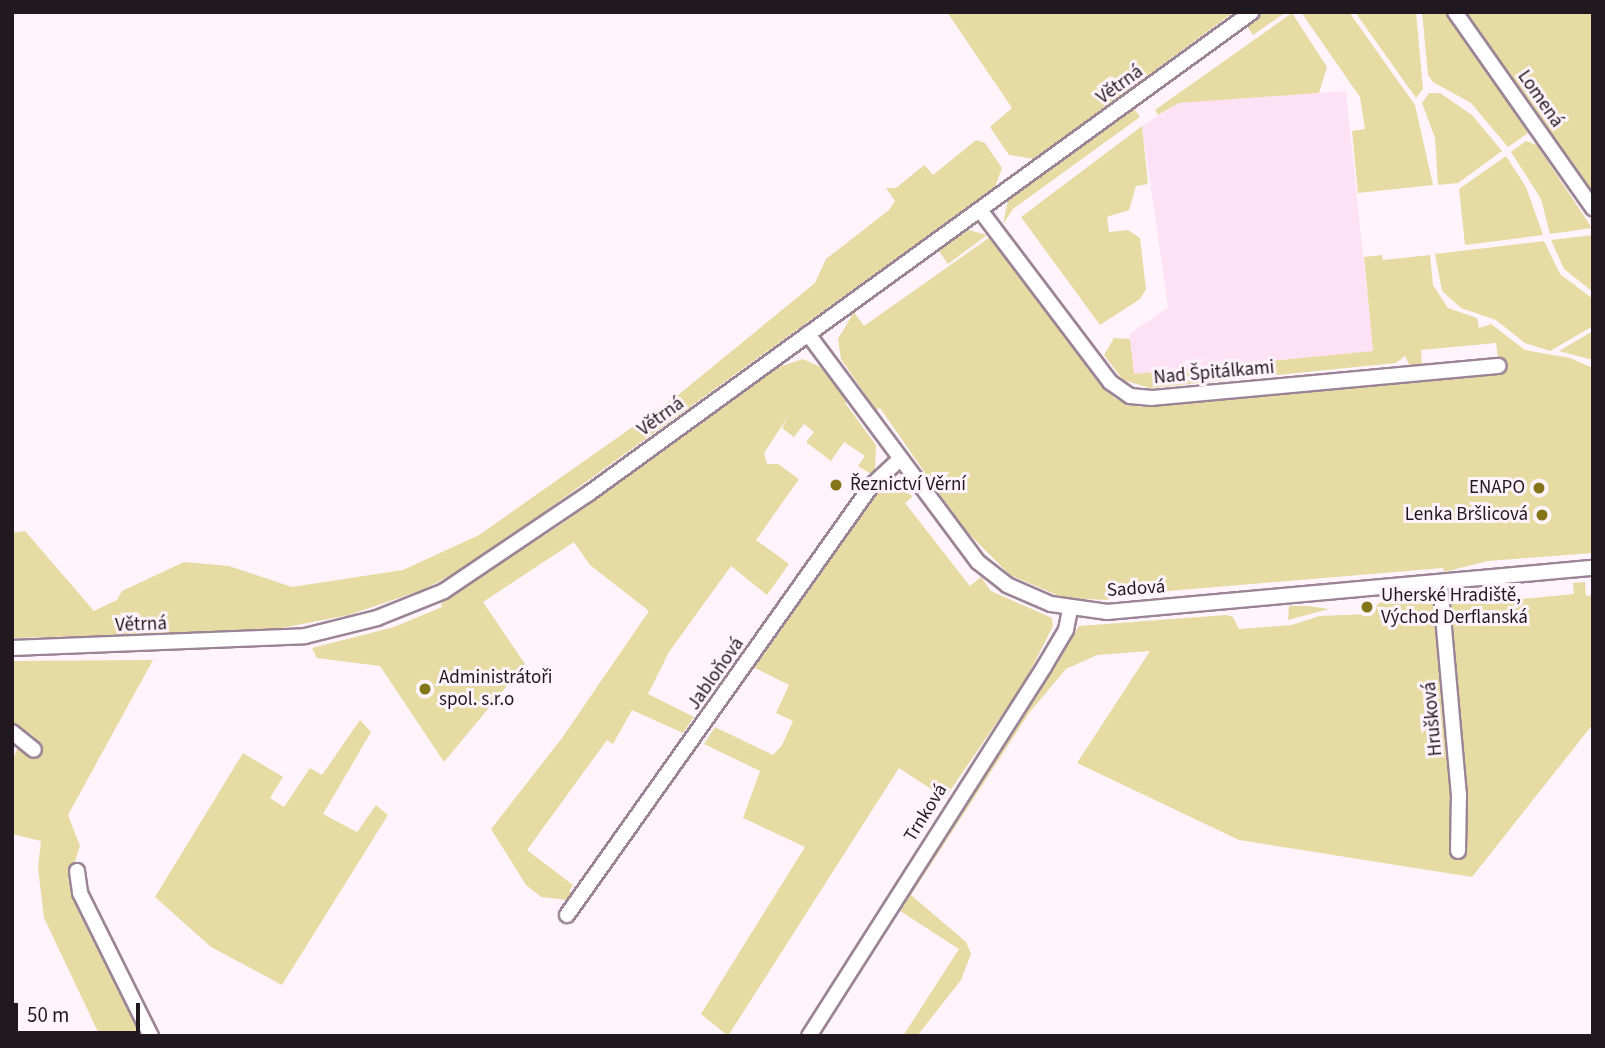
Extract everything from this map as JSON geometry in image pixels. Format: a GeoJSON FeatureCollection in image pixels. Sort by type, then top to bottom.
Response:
{"type":"FeatureCollection","features":[{"type":"Feature","properties":{"kind":"street","name":"Větrná"},"geometry":{"type":"LineString","coordinates":[[12,648],[305,636],[417,603],[482,568],[981,211],[1252,12]]}},
{"type":"Feature","properties":{"kind":"street","name":"Lomená"},"geometry":{"type":"LineString","coordinates":[[1455,12],[1593,208]]}},
{"type":"Feature","properties":{"kind":"street","name":"Nad Špitálkami"},"geometry":{"type":"LineString","coordinates":[[981,211],[1110,382],[1130,396],[1152,398],[1499,366]]}},
{"type":"Feature","properties":{"kind":"street","name":"Sadová"},"geometry":{"type":"LineString","coordinates":[[808,334],[900,459],[986,569],[1017,591],[1070,609],[1120,611],[1593,568]]}},
{"type":"Feature","properties":{"kind":"street","name":"Jabloňová"},"geometry":{"type":"LineString","coordinates":[[567,915],[872,485],[900,459]]}},
{"type":"Feature","properties":{"kind":"street","name":"Hrušková"},"geometry":{"type":"LineString","coordinates":[[1440,583],[1458,794],[1458,851]]}},
{"type":"Feature","properties":{"kind":"street","name":"Trnková"},"geometry":{"type":"LineString","coordinates":[[808,1036],[1044,667],[1066,630],[1070,609]]}},
{"type":"Feature","properties":{"kind":"street"},"geometry":{"type":"LineString","coordinates":[[12,732],[34,750]]}},
{"type":"Feature","properties":{"kind":"street"},"geometry":{"type":"LineString","coordinates":[[77,871],[80,893],[151,1036]]}},
{"type":"Feature","properties":{"kind":"shaded area"},"geometry":{"type":"Polygon","coordinates":[[[947,12],[1234,12],[1034,159],[1009,155],[990,127],[1012,108],[947,12]]]}},
{"type":"Feature","properties":{"kind":"shaded area"},"geometry":{"type":"Polygon","coordinates":[[[1265,12],[1286,12],[1253,35],[1247,26],[1265,12]]]}},
{"type":"Feature","properties":{"kind":"shaded area"},"geometry":{"type":"Polygon","coordinates":[[[1301,12],[1349,12],[1415,105],[1433,185],[1358,193],[1352,131],[1365,129],[1360,97],[1301,12]]]}},
{"type":"Feature","properties":{"kind":"shaded area"},"geometry":{"type":"Polygon","coordinates":[[[1355,12],[1416,12],[1423,89],[1416,98],[1355,12]]]}},
{"type":"Feature","properties":{"kind":"shaded area"},"geometry":{"type":"Polygon","coordinates":[[[1422,12],[1447,12],[1528,133],[1508,147],[1471,103],[1433,82],[1428,75],[1422,12]]]}},
{"type":"Feature","properties":{"kind":"shaded area"},"geometry":{"type":"Polygon","coordinates":[[[1458,12],[1593,12],[1593,206],[1458,12]]]}},
{"type":"Feature","properties":{"kind":"shaded area"},"geometry":{"type":"Polygon","coordinates":[[[1292,13],[1327,67],[1319,93],[1179,103],[1158,115],[1155,110],[1292,13]]]}},
{"type":"Feature","properties":{"kind":"shaded area"},"geometry":{"type":"Polygon","coordinates":[[[1346,91],[1373,351],[1133,374],[1130,334],[1168,307],[1142,126],[1179,103],[1346,91]]]}},
{"type":"Feature","properties":{"kind":"shaded area"},"geometry":{"type":"Polygon","coordinates":[[[1429,93],[1440,93],[1472,115],[1502,151],[1458,183],[1438,185],[1435,138],[1422,103],[1429,93]]]}},
{"type":"Feature","properties":{"kind":"shaded area"},"geometry":{"type":"Polygon","coordinates":[[[1134,109],[1140,117],[1013,209],[1003,224],[1008,200],[1134,109]]]}},
{"type":"Feature","properties":{"kind":"shaded area"},"geometry":{"type":"Polygon","coordinates":[[[1142,126],[1148,184],[1136,186],[1129,210],[1107,217],[1109,232],[1128,230],[1140,238],[1146,289],[1140,299],[1100,325],[1021,217],[1142,126]]]}},
{"type":"Feature","properties":{"kind":"shaded area"},"geometry":{"type":"Polygon","coordinates":[[[976,140],[985,143],[1002,168],[995,187],[475,562],[425,589],[349,615],[261,632],[12,638],[12,533],[25,531],[94,611],[117,600],[122,591],[184,562],[229,566],[292,587],[403,570],[479,535],[678,395],[815,283],[826,259],[889,210],[895,201],[886,188],[896,188],[924,165],[933,175],[976,140]]]}},
{"type":"Feature","properties":{"kind":"shaded area"},"geometry":{"type":"Polygon","coordinates":[[[1526,141],[1537,145],[1592,228],[1550,234],[1541,199],[1511,152],[1526,141]]]}},
{"type":"Feature","properties":{"kind":"shaded area"},"geometry":{"type":"Polygon","coordinates":[[[1506,156],[1526,187],[1543,235],[1465,245],[1459,189],[1506,156]]]}},
{"type":"Feature","properties":{"kind":"shaded area"},"geometry":{"type":"Polygon","coordinates":[[[969,230],[987,235],[948,264],[938,250],[969,230]]]}},
{"type":"Feature","properties":{"kind":"shaded area"},"geometry":{"type":"Polygon","coordinates":[[[1593,235],[1593,292],[1564,269],[1551,240],[1593,235]]]}},
{"type":"Feature","properties":{"kind":"shaded area"},"geometry":{"type":"Polygon","coordinates":[[[990,237],[1114,398],[1142,407],[1499,367],[1496,343],[1421,350],[1422,366],[1410,367],[1405,356],[1396,363],[1150,388],[1123,380],[1104,355],[1114,338],[1130,339],[1134,374],[1373,351],[1364,257],[1382,255],[1383,260],[1430,255],[1433,285],[1448,308],[1477,318],[1479,328],[1491,324],[1525,350],[1570,358],[1593,368],[1593,553],[1488,561],[1444,572],[1443,568],[1109,596],[1108,600],[1064,598],[1010,575],[964,529],[880,408],[876,410],[841,359],[838,339],[854,312],[864,326],[990,237]]]}},
{"type":"Feature","properties":{"kind":"shaded area"},"geometry":{"type":"Polygon","coordinates":[[[1544,241],[1560,274],[1593,299],[1593,326],[1550,351],[1525,343],[1496,320],[1461,308],[1442,291],[1435,254],[1544,241]]]}},
{"type":"Feature","properties":{"kind":"shaded area"},"geometry":{"type":"Polygon","coordinates":[[[1593,331],[1593,360],[1559,351],[1593,331]]]}},
{"type":"Feature","properties":{"kind":"shaded area"},"geometry":{"type":"Polygon","coordinates":[[[803,359],[827,370],[848,400],[845,403],[876,445],[875,471],[871,474],[858,466],[865,456],[844,442],[831,461],[806,442],[814,432],[804,424],[794,437],[782,428],[789,415],[764,453],[767,464],[778,464],[799,479],[756,540],[789,564],[767,595],[731,566],[669,652],[648,694],[694,717],[683,733],[632,710],[613,744],[607,740],[527,850],[573,885],[569,891],[574,894],[568,900],[541,897],[526,885],[491,829],[562,738],[649,611],[590,565],[574,542],[483,602],[525,664],[444,762],[380,666],[317,658],[312,648],[394,627],[442,607],[441,603],[563,523],[776,368],[803,359]]]}},
{"type":"Feature","properties":{"kind":"shaded area"},"geometry":{"type":"Polygon","coordinates":[[[889,484],[913,496],[905,503],[970,586],[981,577],[991,591],[1052,618],[1053,626],[1025,681],[945,798],[899,768],[728,1036],[701,1014],[805,847],[743,818],[760,771],[704,744],[715,727],[773,755],[782,745],[793,721],[776,713],[789,685],[753,667],[874,497],[889,484]]]}},
{"type":"Feature","properties":{"kind":"shaded area"},"geometry":{"type":"Polygon","coordinates":[[[1585,582],[1586,596],[1593,595],[1593,724],[1472,877],[1239,840],[1077,763],[1150,651],[1097,655],[1066,669],[1029,713],[911,895],[966,942],[971,954],[961,980],[917,1036],[903,1036],[959,949],[894,907],[1079,626],[1226,615],[1233,617],[1239,629],[1292,625],[1319,616],[1369,614],[1379,603],[1412,594],[1487,588],[1489,602],[1574,594],[1573,583],[1585,582]]]}},
{"type":"Feature","properties":{"kind":"shaded area"},"geometry":{"type":"Polygon","coordinates":[[[1289,606],[1308,606],[1329,609],[1288,620],[1289,606]]]}},
{"type":"Feature","properties":{"kind":"shaded area"},"geometry":{"type":"Polygon","coordinates":[[[153,660],[68,815],[80,846],[70,877],[151,1036],[100,1036],[44,918],[38,868],[41,841],[12,834],[12,762],[19,744],[35,748],[33,735],[12,726],[12,661],[153,660]]]}},
{"type":"Feature","properties":{"kind":"shaded area"},"geometry":{"type":"Polygon","coordinates":[[[360,720],[371,732],[323,814],[357,832],[376,805],[388,815],[282,985],[211,947],[155,897],[243,753],[283,777],[270,798],[284,807],[310,768],[322,775],[360,720]]]}},
{"type":"Feature","properties":{"kind":"place","name":"Řeznictví Věrní"},"geometry":{"type":"Point","coordinates":[836,485]}},
{"type":"Feature","properties":{"kind":"place","name":"ENAPO"},"geometry":{"type":"Point","coordinates":[1539,488]}},
{"type":"Feature","properties":{"kind":"place","name":"Lenka Bršlicová"},"geometry":{"type":"Point","coordinates":[1542,515]}},
{"type":"Feature","properties":{"kind":"place","name":"Uherské Hradiště, Východ Derflanská"},"geometry":{"type":"Point","coordinates":[1367,607]}},
{"type":"Feature","properties":{"kind":"place","name":"Administrátoři spol. s.r.o"},"geometry":{"type":"Point","coordinates":[425,689]}}]}
